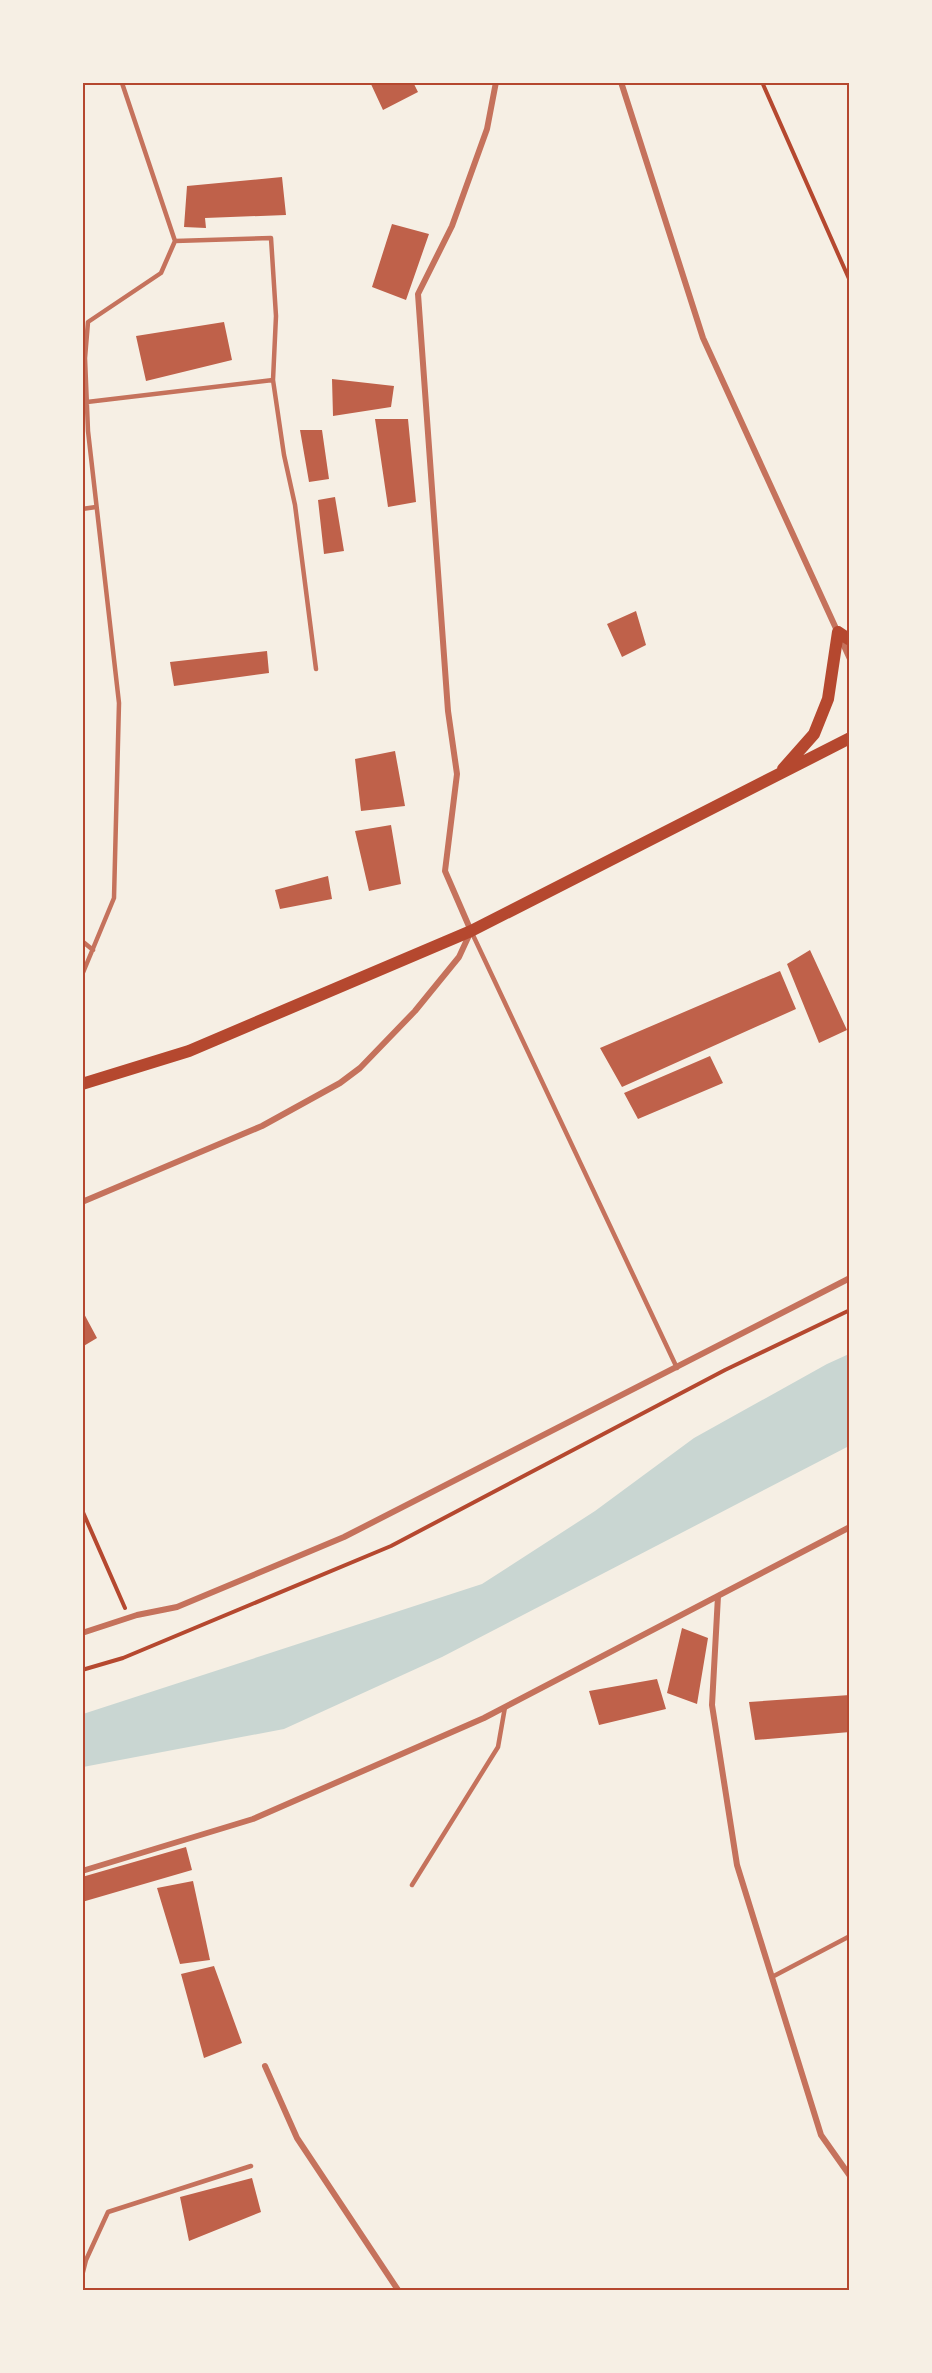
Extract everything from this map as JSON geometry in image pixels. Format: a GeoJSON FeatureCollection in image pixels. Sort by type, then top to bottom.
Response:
{"type":"FeatureCollection","features":[{"type":"Feature","properties":{"kind":"main road"},"geometry":{"type":"LineString","coordinates":[[777,775],[814,734],[828,699],[838,632],[849,640]]}},
{"type":"Feature","properties":{"kind":"main road"},"geometry":{"type":"LineString","coordinates":[[82,1084],[189,1051],[471,932],[849,738]]}},
{"type":"Feature","properties":{"kind":"street"},"geometry":{"type":"LineString","coordinates":[[82,1202],[262,1126],[340,1083],[360,1068],[415,1011],[459,957],[471,932],[445,871],[457,774],[448,711],[418,294],[452,226],[487,129],[496,82]]}},
{"type":"Feature","properties":{"kind":"street"},"geometry":{"type":"LineString","coordinates":[[621,82],[703,338],[849,659]]}},
{"type":"Feature","properties":{"kind":"street"},"geometry":{"type":"LineString","coordinates":[[82,1633],[129,1617],[177,1607],[344,1537],[849,1278]]}},
{"type":"Feature","properties":{"kind":"street"},"geometry":{"type":"LineString","coordinates":[[82,1870],[253,1819],[505,1707],[849,1527]]}},
{"type":"Feature","properties":{"kind":"street"},"geometry":{"type":"LineString","coordinates":[[718,1596],[712,1705],[736,1865],[821,2135],[849,2176]]}},
{"type":"Feature","properties":{"kind":"street"},"geometry":{"type":"LineString","coordinates":[[264,2066],[297,2138],[398,2290]]}},
{"type":"Feature","properties":{"kind":"lane"},"geometry":{"type":"LineString","coordinates":[[82,975],[114,898],[119,703],[96,507],[87,402],[85,358],[88,322],[160,273],[175,241],[122,83]]}},
{"type":"Feature","properties":{"kind":"lane"},"geometry":{"type":"LineString","coordinates":[[175,241],[271,238],[276,316],[273,380],[284,455],[295,505],[316,669]]}},
{"type":"Feature","properties":{"kind":"lane"},"geometry":{"type":"LineString","coordinates":[[87,402],[273,380]]}},
{"type":"Feature","properties":{"kind":"lane"},"geometry":{"type":"LineString","coordinates":[[82,509],[96,507]]}},
{"type":"Feature","properties":{"kind":"lane"},"geometry":{"type":"LineString","coordinates":[[471,932],[677,1368]]}},
{"type":"Feature","properties":{"kind":"lane"},"geometry":{"type":"LineString","coordinates":[[82,941],[93,950]]}},
{"type":"Feature","properties":{"kind":"lane"},"geometry":{"type":"LineString","coordinates":[[412,1885],[498,1747],[505,1707]]}},
{"type":"Feature","properties":{"kind":"lane"},"geometry":{"type":"LineString","coordinates":[[772,1977],[849,1936]]}},
{"type":"Feature","properties":{"kind":"lane"},"geometry":{"type":"LineString","coordinates":[[82,2276],[86,2260],[108,2212],[251,2166]]}},
{"type":"Feature","properties":{"kind":"path"},"geometry":{"type":"LineString","coordinates":[[762,82],[849,281]]}},
{"type":"Feature","properties":{"kind":"path"},"geometry":{"type":"LineString","coordinates":[[82,1670],[123,1658],[391,1546],[725,1370],[849,1310]]}},
{"type":"Feature","properties":{"kind":"path"},"geometry":{"type":"LineString","coordinates":[[82,1510],[129,1617]]}},
{"type":"Feature","properties":{"kind":"shaded area"},"geometry":{"type":"Polygon","coordinates":[[[849,1354],[849,1446],[442,1657],[284,1729],[83,1767],[83,1714],[482,1584],[595,1511],[694,1438],[849,1354]]]}},
{"type":"Feature","properties":{"kind":"building"},"geometry":{"type":"Polygon","coordinates":[[[370,82],[413,82],[418,92],[383,110],[370,82]]]}},
{"type":"Feature","properties":{"kind":"building"},"geometry":{"type":"Polygon","coordinates":[[[282,177],[286,215],[205,218],[206,228],[184,227],[187,186],[282,177]]]}},
{"type":"Feature","properties":{"kind":"building"},"geometry":{"type":"Polygon","coordinates":[[[392,224],[429,234],[406,300],[372,287],[392,224]]]}},
{"type":"Feature","properties":{"kind":"building"},"geometry":{"type":"Polygon","coordinates":[[[224,322],[232,360],[146,381],[136,336],[224,322]]]}},
{"type":"Feature","properties":{"kind":"building"},"geometry":{"type":"Polygon","coordinates":[[[332,379],[394,386],[391,407],[333,416],[332,379]]]}},
{"type":"Feature","properties":{"kind":"building"},"geometry":{"type":"Polygon","coordinates":[[[375,419],[408,419],[416,502],[388,507],[375,419]]]}},
{"type":"Feature","properties":{"kind":"building"},"geometry":{"type":"Polygon","coordinates":[[[300,430],[322,430],[329,479],[309,482],[300,430]]]}},
{"type":"Feature","properties":{"kind":"building"},"geometry":{"type":"Polygon","coordinates":[[[335,497],[344,551],[324,554],[318,500],[335,497]]]}},
{"type":"Feature","properties":{"kind":"building"},"geometry":{"type":"Polygon","coordinates":[[[636,611],[646,645],[622,657],[607,624],[636,611]]]}},
{"type":"Feature","properties":{"kind":"building"},"geometry":{"type":"Polygon","coordinates":[[[267,651],[269,673],[174,686],[170,662],[267,651]]]}},
{"type":"Feature","properties":{"kind":"building"},"geometry":{"type":"Polygon","coordinates":[[[395,751],[405,806],[361,811],[355,759],[395,751]]]}},
{"type":"Feature","properties":{"kind":"building"},"geometry":{"type":"Polygon","coordinates":[[[391,825],[401,884],[369,891],[355,831],[391,825]]]}},
{"type":"Feature","properties":{"kind":"building"},"geometry":{"type":"Polygon","coordinates":[[[328,876],[332,899],[280,909],[275,890],[328,876]]]}},
{"type":"Feature","properties":{"kind":"building"},"geometry":{"type":"Polygon","coordinates":[[[810,950],[847,1030],[819,1043],[787,964],[810,950]]]}},
{"type":"Feature","properties":{"kind":"building"},"geometry":{"type":"Polygon","coordinates":[[[780,971],[796,1009],[622,1087],[600,1048],[780,971]]]}},
{"type":"Feature","properties":{"kind":"building"},"geometry":{"type":"Polygon","coordinates":[[[710,1056],[723,1083],[638,1119],[624,1093],[710,1056]]]}},
{"type":"Feature","properties":{"kind":"building"},"geometry":{"type":"Polygon","coordinates":[[[82,1310],[97,1338],[82,1347],[82,1310]]]}},
{"type":"Feature","properties":{"kind":"building"},"geometry":{"type":"Polygon","coordinates":[[[682,1628],[708,1638],[697,1704],[667,1693],[682,1628]]]}},
{"type":"Feature","properties":{"kind":"building"},"geometry":{"type":"Polygon","coordinates":[[[657,1679],[666,1709],[599,1725],[589,1691],[657,1679]]]}},
{"type":"Feature","properties":{"kind":"building"},"geometry":{"type":"Polygon","coordinates":[[[850,1695],[850,1732],[755,1740],[749,1702],[850,1695]]]}},
{"type":"Feature","properties":{"kind":"building"},"geometry":{"type":"Polygon","coordinates":[[[186,1847],[192,1870],[82,1902],[82,1877],[186,1847]]]}},
{"type":"Feature","properties":{"kind":"building"},"geometry":{"type":"Polygon","coordinates":[[[193,1881],[210,1960],[180,1964],[157,1888],[193,1881]]]}},
{"type":"Feature","properties":{"kind":"building"},"geometry":{"type":"Polygon","coordinates":[[[214,1966],[242,2043],[204,2058],[181,1974],[214,1966]]]}},
{"type":"Feature","properties":{"kind":"building"},"geometry":{"type":"Polygon","coordinates":[[[252,2178],[261,2212],[189,2241],[180,2197],[252,2178]]]}}]}
